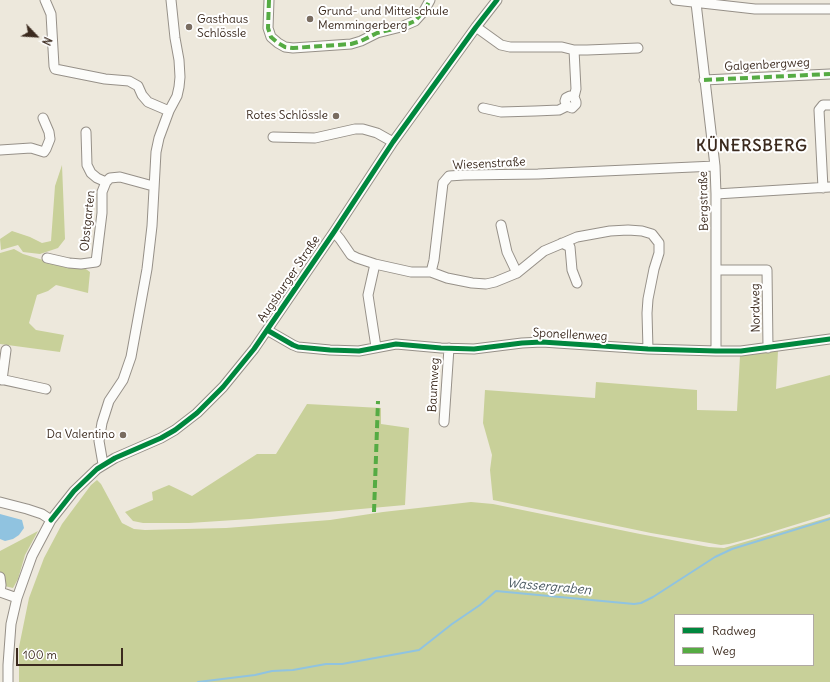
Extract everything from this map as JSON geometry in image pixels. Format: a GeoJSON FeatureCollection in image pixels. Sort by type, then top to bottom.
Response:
{"type":"FeatureCollection","features":[{"type":"Feature","properties":{"kind":"street"},"geometry":{"type":"LineString","coordinates":[[45,0],[51,14],[54,66],[56,69],[105,79],[129,81],[138,86],[142,95],[148,102],[169,111]]}},
{"type":"Feature","properties":{"kind":"street"},"geometry":{"type":"LineString","coordinates":[[104,464],[99,441],[102,423],[109,401],[123,380],[131,357],[150,249],[156,152],[159,138],[169,111],[177,96],[180,77],[171,0]]}},
{"type":"Feature","properties":{"kind":"street"},"geometry":{"type":"LineString","coordinates":[[269,0],[268,28],[272,37],[285,47],[293,48],[351,44],[377,33],[401,27],[415,21],[424,11],[430,0]]}},
{"type":"Feature","properties":{"kind":"street","name":"Augsburger Straße"},"geometry":{"type":"LineString","coordinates":[[8,682],[11,624],[17,598],[32,556],[51,520],[79,486],[104,464],[161,438],[197,413],[223,387],[267,330],[393,142],[497,0]]}},
{"type":"Feature","properties":{"kind":"street"},"geometry":{"type":"LineString","coordinates":[[675,0],[755,9],[830,9]]}},
{"type":"Feature","properties":{"kind":"street","name":"Bergstraße"},"geometry":{"type":"LineString","coordinates":[[696,3],[715,166],[716,351]]}},
{"type":"Feature","properties":{"kind":"street"},"geometry":{"type":"LineString","coordinates":[[476,27],[506,47],[562,47],[574,50],[638,48]]}},
{"type":"Feature","properties":{"kind":"street"},"geometry":{"type":"LineString","coordinates":[[483,108],[501,112],[559,110],[567,106],[565,101],[566,98],[570,96],[574,97],[576,89],[574,50]]}},
{"type":"Feature","properties":{"kind":"street","name":"Galgenbergweg"},"geometry":{"type":"LineString","coordinates":[[704,80],[830,74]]}},
{"type":"Feature","properties":{"kind":"street"},"geometry":{"type":"LineString","coordinates":[[716,194],[827,188],[819,110],[823,105],[830,105]]}},
{"type":"Feature","properties":{"kind":"street"},"geometry":{"type":"LineString","coordinates":[[0,150],[31,148],[44,152],[50,139],[49,132],[43,118]]}},
{"type":"Feature","properties":{"kind":"street"},"geometry":{"type":"LineString","coordinates":[[273,137],[315,138],[355,129],[363,129],[377,133],[393,142]]}},
{"type":"Feature","properties":{"kind":"street","name":"Obstgarten"},"geometry":{"type":"LineString","coordinates":[[86,132],[87,165],[91,173],[96,178],[106,182]]}},
{"type":"Feature","properties":{"kind":"street","name":"Wiesenstraße"},"geometry":{"type":"LineString","coordinates":[[430,272],[434,260],[443,183],[449,176],[538,174],[715,166]]}},
{"type":"Feature","properties":{"kind":"street","name":"Obstgarten"},"geometry":{"type":"LineString","coordinates":[[47,258],[81,264],[96,262],[102,213],[102,192],[106,182],[110,178],[120,177],[153,186]]}},
{"type":"Feature","properties":{"kind":"street"},"geometry":{"type":"LineString","coordinates":[[501,225],[507,252],[517,273]]}},
{"type":"Feature","properties":{"kind":"street"},"geometry":{"type":"LineString","coordinates":[[334,232],[351,255],[375,264],[411,272],[430,272],[447,278],[486,284],[517,273],[544,251],[578,237],[610,231],[628,230],[642,231],[652,234],[659,243],[659,253],[648,299],[648,349]]}},
{"type":"Feature","properties":{"kind":"street"},"geometry":{"type":"LineString","coordinates":[[562,243],[567,244],[570,247],[572,270],[577,283]]}},
{"type":"Feature","properties":{"kind":"street"},"geometry":{"type":"LineString","coordinates":[[375,264],[368,295],[376,347]]}},
{"type":"Feature","properties":{"kind":"street","name":"Nordweg"},"geometry":{"type":"LineString","coordinates":[[716,270],[767,270],[768,348]]}},
{"type":"Feature","properties":{"kind":"street","name":"Sponellenweg"},"geometry":{"type":"LineString","coordinates":[[267,330],[293,345],[303,348],[359,351],[400,343],[474,349],[542,342],[648,349],[741,351],[830,339]]}},
{"type":"Feature","properties":{"kind":"street","name":"Baumweg"},"geometry":{"type":"LineString","coordinates":[[444,422],[449,348]]}},
{"type":"Feature","properties":{"kind":"street"},"geometry":{"type":"LineString","coordinates":[[6,350],[1,379],[46,389]]}},
{"type":"Feature","properties":{"kind":"street"},"geometry":{"type":"LineString","coordinates":[[0,502],[42,514],[51,520]]}},
{"type":"Feature","properties":{"kind":"street"},"geometry":{"type":"LineString","coordinates":[[0,577],[0,592],[17,598]]}},
{"type":"Feature","properties":{"kind":"green space"},"geometry":{"type":"Polygon","coordinates":[[[62,165],[65,239],[58,248],[40,254],[23,252],[18,245],[1,250],[0,239],[12,231],[42,243],[51,241],[55,186],[62,165]]]}},
{"type":"Feature","properties":{"kind":"green space"},"geometry":{"type":"Polygon","coordinates":[[[14,249],[23,254],[43,260],[83,267],[90,272],[88,293],[56,285],[48,291],[37,295],[29,323],[36,330],[64,335],[60,352],[0,344],[0,253],[14,249]]]}},
{"type":"Feature","properties":{"kind":"green space"},"geometry":{"type":"Polygon","coordinates":[[[778,351],[776,389],[830,375],[830,514],[752,538],[721,545],[651,533],[493,500],[490,470],[492,455],[483,423],[485,390],[595,398],[596,382],[697,390],[697,410],[737,411],[740,356],[778,351]]]}},
{"type":"Feature","properties":{"kind":"green space"},"geometry":{"type":"Polygon","coordinates":[[[307,404],[381,408],[381,424],[409,428],[405,505],[189,523],[143,523],[133,521],[125,512],[153,500],[152,492],[169,485],[192,496],[257,454],[276,454],[307,404]]]}},
{"type":"Feature","properties":{"kind":"green space"},"geometry":{"type":"Polygon","coordinates":[[[97,480],[101,484],[122,523],[134,529],[145,530],[226,528],[330,520],[383,512],[471,502],[493,504],[640,534],[709,547],[724,548],[830,517],[830,682],[19,682],[19,647],[29,598],[44,558],[62,524],[91,485],[97,480]]]}},
{"type":"Feature","properties":{"kind":"green space"},"geometry":{"type":"Polygon","coordinates":[[[38,531],[25,555],[18,579],[13,588],[0,585],[0,551],[38,531]]]}},
{"type":"Feature","properties":{"kind":"water"},"geometry":{"type":"Polygon","coordinates":[[[0,514],[22,520],[24,528],[19,535],[13,539],[5,541],[0,539],[0,514]]]}},
{"type":"Feature","properties":{"kind":"waterway","name":"Wassergraben"},"geometry":{"type":"LineString","coordinates":[[198,682],[255,675],[272,671],[293,670],[326,664],[342,664],[419,650],[452,624],[480,605],[496,591],[634,604],[641,603],[653,597],[715,557],[732,549],[830,519]]}},
{"type":"Feature","properties":{"kind":"marked path"},"geometry":{"type":"LineString","coordinates":[[269,0],[268,28],[271,37],[285,47],[293,48],[351,44],[377,33],[401,27],[415,21],[424,11],[430,0]]}},
{"type":"Feature","properties":{"kind":"marked path"},"geometry":{"type":"LineString","coordinates":[[704,80],[830,74]]}},
{"type":"Feature","properties":{"kind":"marked path"},"geometry":{"type":"LineString","coordinates":[[374,512],[378,401]]}},
{"type":"Feature","properties":{"kind":"cycle path"},"geometry":{"type":"LineString","coordinates":[[51,520],[74,491],[97,469],[115,458],[161,438],[175,430],[197,413],[223,387],[254,349],[393,142],[497,0]]}},
{"type":"Feature","properties":{"kind":"cycle path"},"geometry":{"type":"LineString","coordinates":[[267,330],[298,347],[359,351],[396,344],[474,349],[542,342],[648,349],[741,351],[830,339]]}},
{"type":"Feature","properties":{"kind":"place","name":"Grund- und Mittelschule Memmingerberg"},"geometry":{"type":"Point","coordinates":[310,19]}},
{"type":"Feature","properties":{"kind":"place","name":"Gasthaus Schlössle"},"geometry":{"type":"Point","coordinates":[189,27]}},
{"type":"Feature","properties":{"kind":"place","name":"Rotes Schlössle"},"geometry":{"type":"Point","coordinates":[336,116]}},
{"type":"Feature","properties":{"kind":"place","name":"Da Valentino"},"geometry":{"type":"Point","coordinates":[123,435]}},
{"type":"Feature","properties":{"kind":"district","name":"KÜNERSBERG"},"geometry":{"type":"Point","coordinates":[752,146]}}]}
